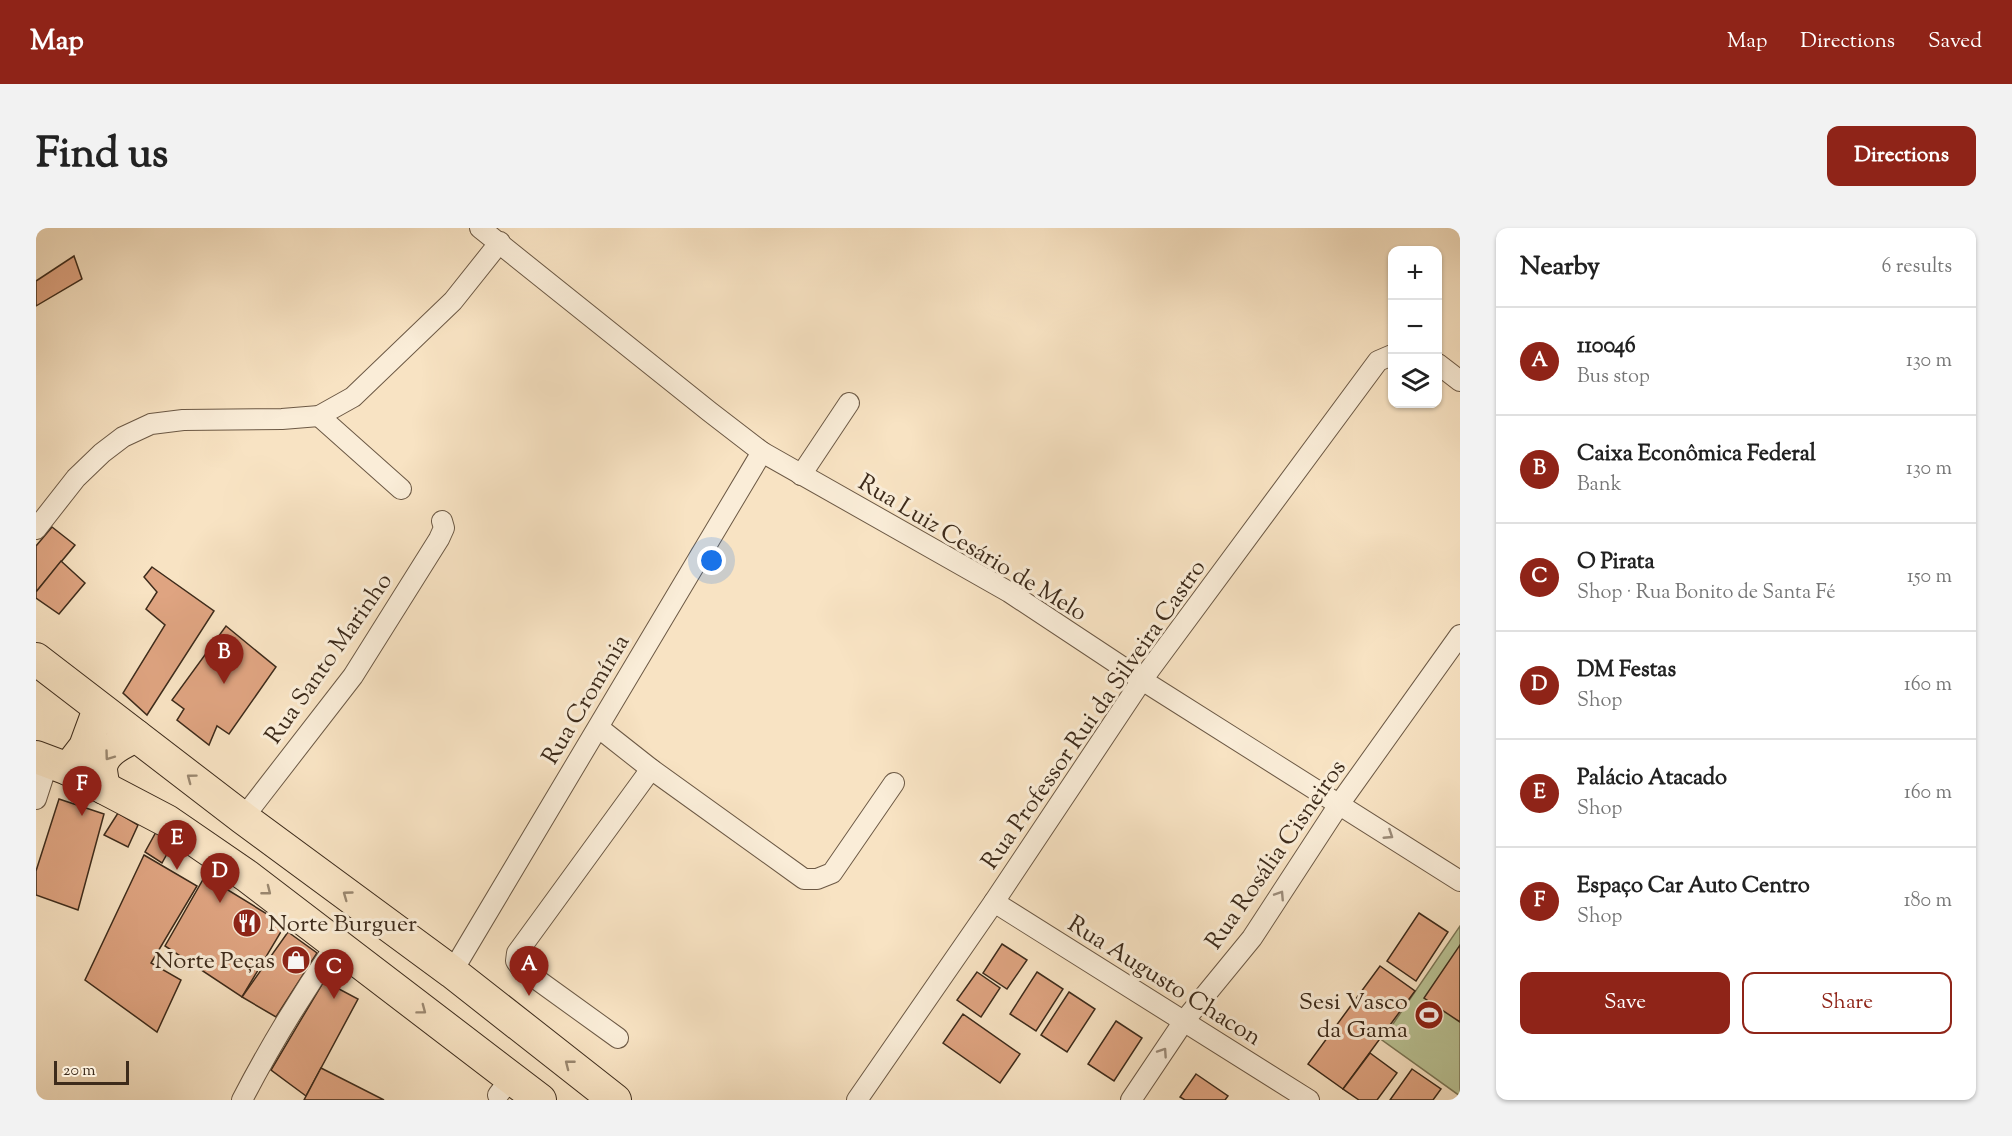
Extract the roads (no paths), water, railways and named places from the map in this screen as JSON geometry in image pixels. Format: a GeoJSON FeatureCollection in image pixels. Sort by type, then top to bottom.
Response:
{"type":"FeatureCollection","features":[{"type":"Feature","properties":{"kind":"main road"},"geometry":{"type":"LineString","coordinates":[[36,659],[243,818],[452,972],[615,1100]]}},
{"type":"Feature","properties":{"kind":"main road"},"geometry":{"type":"LineString","coordinates":[[51,763],[86,747],[99,709]]}},
{"type":"Feature","properties":{"kind":"main road"},"geometry":{"type":"LineString","coordinates":[[104,788],[101,767],[108,755],[118,744],[136,736]]}},
{"type":"Feature","properties":{"kind":"main road"},"geometry":{"type":"LineString","coordinates":[[51,763],[104,788],[176,827],[247,876],[336,945],[504,1086],[540,1100]]}},
{"type":"Feature","properties":{"kind":"street","name":"Rua Luiz Cesário de Melo"},"geometry":{"type":"LineString","coordinates":[[480,228],[762,452],[1009,592],[1142,680],[1340,803],[1460,881]]}},
{"type":"Feature","properties":{"kind":"street"},"geometry":{"type":"LineString","coordinates":[[36,529],[76,478],[102,453],[123,436],[151,424],[183,420],[282,419],[319,416],[353,398],[453,301],[500,242]]}},
{"type":"Feature","properties":{"kind":"street","name":"Rua Professor Rui da Silveira Castro"},"geometry":{"type":"LineString","coordinates":[[857,1100],[994,902],[1142,680],[1385,358]]}},
{"type":"Feature","properties":{"kind":"street"},"geometry":{"type":"LineString","coordinates":[[1442,368],[1460,381]]}},
{"type":"Feature","properties":{"kind":"street"},"geometry":{"type":"LineString","coordinates":[[801,475],[849,403]]}},
{"type":"Feature","properties":{"kind":"street"},"geometry":{"type":"LineString","coordinates":[[319,416],[401,489]]}},
{"type":"Feature","properties":{"kind":"street","name":"Rua Cromínia"},"geometry":{"type":"LineString","coordinates":[[452,972],[762,452]]}},
{"type":"Feature","properties":{"kind":"street","name":"Rua Santo Marinho"},"geometry":{"type":"LineString","coordinates":[[243,818],[353,676],[439,539],[444,528],[442,521]]}},
{"type":"Feature","properties":{"kind":"street","name":"Rua Rosália Cisneiros"},"geometry":{"type":"LineString","coordinates":[[1131,1100],[1184,1021],[1252,938],[1340,803],[1460,635]]}},
{"type":"Feature","properties":{"kind":"street"},"geometry":{"type":"LineString","coordinates":[[599,728],[651,769],[804,879],[817,879],[832,873],[894,783]]}},
{"type":"Feature","properties":{"kind":"street"},"geometry":{"type":"LineString","coordinates":[[36,799],[51,763]]}},
{"type":"Feature","properties":{"kind":"street"},"geometry":{"type":"LineString","coordinates":[[618,1038],[520,968],[516,961],[517,953],[651,769]]}},
{"type":"Feature","properties":{"kind":"street","name":"Rua Augusto Chacon"},"geometry":{"type":"LineString","coordinates":[[994,902],[1309,1100]]}},
{"type":"Feature","properties":{"kind":"street"},"geometry":{"type":"LineString","coordinates":[[243,1100],[264,1059],[312,979],[336,945]]}},
{"type":"Feature","properties":{"kind":"place","name":"Caixa Econômica Federal"},"geometry":{"type":"Point","coordinates":[224,684]}},
{"type":"Feature","properties":{"kind":"place","name":"Espaço Car Auto Centro"},"geometry":{"type":"Point","coordinates":[82,816]}},
{"type":"Feature","properties":{"kind":"place","name":"Palácio Atacado"},"geometry":{"type":"Point","coordinates":[177,870]}},
{"type":"Feature","properties":{"kind":"place","name":"DM Festas"},"geometry":{"type":"Point","coordinates":[220,903]}},
{"type":"Feature","properties":{"kind":"place","name":"Norte Burguer"},"geometry":{"type":"Point","coordinates":[247,923]}},
{"type":"Feature","properties":{"kind":"place","name":"Norte Peças"},"geometry":{"type":"Point","coordinates":[296,960]}},
{"type":"Feature","properties":{"kind":"place","name":"110046"},"geometry":{"type":"Point","coordinates":[529,996]}},
{"type":"Feature","properties":{"kind":"place","name":"O Pirata"},"geometry":{"type":"Point","coordinates":[334,999]}},
{"type":"Feature","properties":{"kind":"place","name":"Sesi Vasco da Gama"},"geometry":{"type":"Point","coordinates":[1429,1015]}}]}
